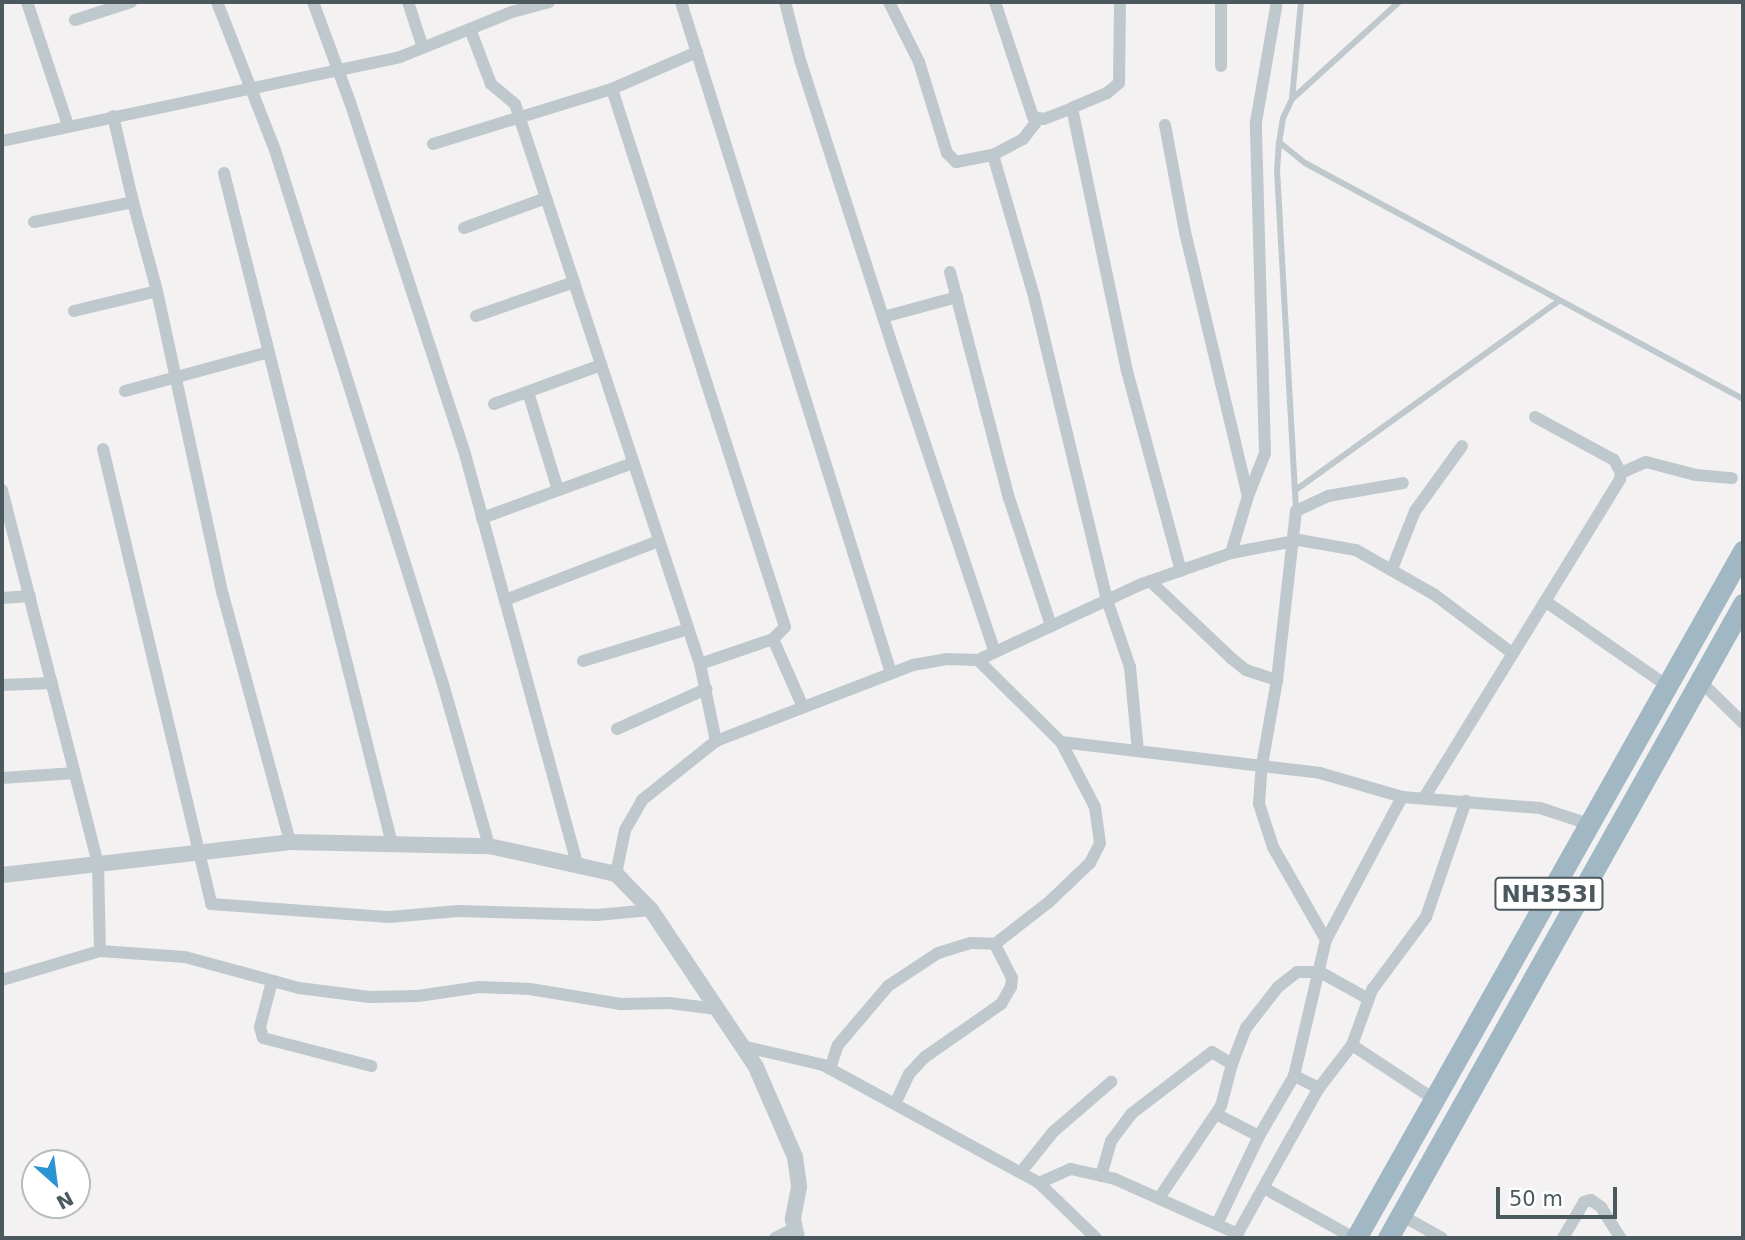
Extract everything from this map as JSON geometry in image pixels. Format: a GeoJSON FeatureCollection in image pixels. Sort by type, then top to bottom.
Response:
{"type":"FeatureCollection","features":[{"type":"Feature","properties":{"kind":"highway","name":"NH353I"},"geometry":{"type":"LineString","coordinates":[[1355,1238],[1743,551]]}},
{"type":"Feature","properties":{"kind":"highway","name":"NH353I"},"geometry":{"type":"LineString","coordinates":[[1388,1238],[1743,604]]}},
{"type":"Feature","properties":{"kind":"street"},"geometry":{"type":"LineString","coordinates":[[27,2],[68,125]]}},
{"type":"Feature","properties":{"kind":"street"},"geometry":{"type":"LineString","coordinates":[[75,20],[131,2]]}},
{"type":"Feature","properties":{"kind":"street"},"geometry":{"type":"LineString","coordinates":[[217,2],[275,150],[443,684],[489,846]]}},
{"type":"Feature","properties":{"kind":"street"},"geometry":{"type":"LineString","coordinates":[[313,2],[338,69],[465,454],[578,866]]}},
{"type":"Feature","properties":{"kind":"street"},"geometry":{"type":"LineString","coordinates":[[408,2],[423,48]]}},
{"type":"Feature","properties":{"kind":"street"},"geometry":{"type":"LineString","coordinates":[[2,141],[400,57],[470,29],[510,7],[549,2]]}},
{"type":"Feature","properties":{"kind":"street"},"geometry":{"type":"LineString","coordinates":[[681,2],[891,673]]}},
{"type":"Feature","properties":{"kind":"street"},"geometry":{"type":"LineString","coordinates":[[785,2],[800,60],[883,317],[995,652]]}},
{"type":"Feature","properties":{"kind":"street"},"geometry":{"type":"LineString","coordinates":[[890,2],[919,62],[947,153],[956,162],[993,155],[1023,139],[1038,120],[1107,93],[1119,83],[1120,2]]}},
{"type":"Feature","properties":{"kind":"street"},"geometry":{"type":"LineString","coordinates":[[995,2],[1030,112],[1038,120]]}},
{"type":"Feature","properties":{"kind":"street"},"geometry":{"type":"LineString","coordinates":[[1221,2],[1221,66]]}},
{"type":"Feature","properties":{"kind":"street"},"geometry":{"type":"LineString","coordinates":[[1231,554],[1248,496],[1265,453],[1256,122],[1277,2]]}},
{"type":"Feature","properties":{"kind":"street"},"geometry":{"type":"LineString","coordinates":[[470,29],[491,84],[515,104],[700,664],[716,741]]}},
{"type":"Feature","properties":{"kind":"street"},"geometry":{"type":"LineString","coordinates":[[433,144],[612,89],[697,52]]}},
{"type":"Feature","properties":{"kind":"street"},"geometry":{"type":"LineString","coordinates":[[612,89],[785,627],[773,639],[700,664]]}},
{"type":"Feature","properties":{"kind":"street"},"geometry":{"type":"LineString","coordinates":[[1072,108],[1127,371],[1181,571]]}},
{"type":"Feature","properties":{"kind":"street"},"geometry":{"type":"LineString","coordinates":[[113,116],[157,291],[223,595],[290,842]]}},
{"type":"Feature","properties":{"kind":"street"},"geometry":{"type":"LineString","coordinates":[[1165,125],[1185,232],[1248,496]]}},
{"type":"Feature","properties":{"kind":"street"},"geometry":{"type":"LineString","coordinates":[[993,155],[1034,296],[1107,600],[1132,676],[1138,751]]}},
{"type":"Feature","properties":{"kind":"street"},"geometry":{"type":"LineString","coordinates":[[224,173],[392,844]]}},
{"type":"Feature","properties":{"kind":"street"},"geometry":{"type":"LineString","coordinates":[[464,228],[546,198]]}},
{"type":"Feature","properties":{"kind":"street"},"geometry":{"type":"LineString","coordinates":[[34,222],[133,202]]}},
{"type":"Feature","properties":{"kind":"street"},"geometry":{"type":"LineString","coordinates":[[950,272],[1009,498],[1051,626]]}},
{"type":"Feature","properties":{"kind":"street"},"geometry":{"type":"LineString","coordinates":[[476,316],[574,282]]}},
{"type":"Feature","properties":{"kind":"street"},"geometry":{"type":"LineString","coordinates":[[74,311],[157,291]]}},
{"type":"Feature","properties":{"kind":"street"},"geometry":{"type":"LineString","coordinates":[[883,317],[957,297]]}},
{"type":"Feature","properties":{"kind":"street"},"geometry":{"type":"LineString","coordinates":[[125,390],[269,352]]}},
{"type":"Feature","properties":{"kind":"street"},"geometry":{"type":"LineString","coordinates":[[494,404],[601,365]]}},
{"type":"Feature","properties":{"kind":"street"},"geometry":{"type":"LineString","coordinates":[[528,392],[558,490]]}},
{"type":"Feature","properties":{"kind":"street"},"geometry":{"type":"LineString","coordinates":[[1424,798],[1620,479],[1621,473],[1614,460],[1535,417]]}},
{"type":"Feature","properties":{"kind":"street"},"geometry":{"type":"LineString","coordinates":[[1392,569],[1415,512],[1462,446]]}},
{"type":"Feature","properties":{"kind":"street"},"geometry":{"type":"LineString","coordinates":[[103,449],[201,852],[211,904],[390,917],[458,911],[597,915],[651,910]]}},
{"type":"Feature","properties":{"kind":"street"},"geometry":{"type":"LineString","coordinates":[[1621,473],[1646,462],[1696,475],[1732,478]]}},
{"type":"Feature","properties":{"kind":"street"},"geometry":{"type":"LineString","coordinates":[[482,518],[633,463]]}},
{"type":"Feature","properties":{"kind":"street"},"geometry":{"type":"LineString","coordinates":[[1326,940],[1273,846],[1259,804],[1262,765],[1278,680],[1296,511],[1328,496],[1403,483]]}},
{"type":"Feature","properties":{"kind":"street"},"geometry":{"type":"LineString","coordinates":[[2,490],[98,864],[100,950]]}},
{"type":"Feature","properties":{"kind":"street"},"geometry":{"type":"LineString","coordinates":[[505,600],[659,541]]}},
{"type":"Feature","properties":{"kind":"street"},"geometry":{"type":"LineString","coordinates":[[616,874],[625,830],[642,800],[716,741],[913,665],[947,659],[978,660],[1150,581],[1231,554],[1292,542],[1356,551],[1435,595],[1512,653]]}},
{"type":"Feature","properties":{"kind":"street"},"geometry":{"type":"LineString","coordinates":[[1150,581],[1238,664],[1246,670],[1278,680]]}},
{"type":"Feature","properties":{"kind":"street"},"geometry":{"type":"LineString","coordinates":[[2,598],[30,596]]}},
{"type":"Feature","properties":{"kind":"street"},"geometry":{"type":"LineString","coordinates":[[1545,601],[1666,685]]}},
{"type":"Feature","properties":{"kind":"street"},"geometry":{"type":"LineString","coordinates":[[583,661],[688,629]]}},
{"type":"Feature","properties":{"kind":"street"},"geometry":{"type":"LineString","coordinates":[[773,639],[803,707]]}},
{"type":"Feature","properties":{"kind":"street"},"geometry":{"type":"LineString","coordinates":[[830,1069],[838,1045],[888,986],[938,953],[971,943],[995,944],[1049,902],[1090,863],[1100,843],[1095,807],[1061,742],[978,660]]}},
{"type":"Feature","properties":{"kind":"street"},"geometry":{"type":"LineString","coordinates":[[1699,680],[1743,723]]}},
{"type":"Feature","properties":{"kind":"street"},"geometry":{"type":"LineString","coordinates":[[2,685],[51,682]]}},
{"type":"Feature","properties":{"kind":"street"},"geometry":{"type":"LineString","coordinates":[[617,729],[706,689]]}},
{"type":"Feature","properties":{"kind":"street"},"geometry":{"type":"LineString","coordinates":[[1061,742],[1320,773],[1402,797],[1540,808],[1588,824]]}},
{"type":"Feature","properties":{"kind":"street"},"geometry":{"type":"LineString","coordinates":[[2,778],[75,774]]}},
{"type":"Feature","properties":{"kind":"street"},"geometry":{"type":"LineString","coordinates":[[1217,1224],[1259,1136],[1294,1076],[1326,940],[1402,797]]}},
{"type":"Feature","properties":{"kind":"street"},"geometry":{"type":"LineString","coordinates":[[1039,1182],[1072,1169],[1101,1176],[1159,1198],[1237,1236],[1319,1088],[1352,1045],[1367,999],[1426,917],[1466,801]]}},
{"type":"Feature","properties":{"kind":"street"},"geometry":{"type":"LineString","coordinates":[[2,875],[290,842],[489,846],[616,874],[651,910],[756,1068],[795,1157],[799,1187],[793,1219],[796,1233],[775,1238]]}},
{"type":"Feature","properties":{"kind":"street"},"geometry":{"type":"LineString","coordinates":[[896,1102],[909,1074],[925,1057],[1001,1004],[1011,987],[1012,978],[995,944]]}},
{"type":"Feature","properties":{"kind":"street"},"geometry":{"type":"LineString","coordinates":[[2,980],[100,950],[185,957],[299,988],[369,997],[418,996],[479,987],[530,989],[621,1004],[669,1003],[717,1009]]}},
{"type":"Feature","properties":{"kind":"street"},"geometry":{"type":"LineString","coordinates":[[1159,1198],[1216,1114],[1226,1094],[1246,1028],[1278,987],[1297,972],[1320,972],[1367,999]]}},
{"type":"Feature","properties":{"kind":"street"},"geometry":{"type":"LineString","coordinates":[[272,981],[260,1027],[263,1038],[371,1066]]}},
{"type":"Feature","properties":{"kind":"street"},"geometry":{"type":"LineString","coordinates":[[1352,1045],[1434,1099]]}},
{"type":"Feature","properties":{"kind":"street"},"geometry":{"type":"LineString","coordinates":[[742,1046],[830,1069],[896,1102],[1039,1182],[1096,1238]]}},
{"type":"Feature","properties":{"kind":"street"},"geometry":{"type":"LineString","coordinates":[[1101,1176],[1111,1141],[1131,1114],[1212,1052],[1233,1064]]}},
{"type":"Feature","properties":{"kind":"street"},"geometry":{"type":"LineString","coordinates":[[1294,1076],[1319,1088]]}},
{"type":"Feature","properties":{"kind":"street"},"geometry":{"type":"LineString","coordinates":[[1021,1172],[1053,1132],[1111,1082]]}},
{"type":"Feature","properties":{"kind":"street"},"geometry":{"type":"LineString","coordinates":[[1216,1114],[1259,1136]]}},
{"type":"Feature","properties":{"kind":"street"},"geometry":{"type":"LineString","coordinates":[[1264,1188],[1355,1238]]}},
{"type":"Feature","properties":{"kind":"street"},"geometry":{"type":"LineString","coordinates":[[1563,1238],[1584,1202],[1591,1200],[1601,1207],[1620,1238]]}},
{"type":"Feature","properties":{"kind":"street"},"geometry":{"type":"LineString","coordinates":[[1401,1215],[1442,1238]]}},
{"type":"Feature","properties":{"kind":"lane"},"geometry":{"type":"LineString","coordinates":[[1296,511],[1297,489],[1290,433],[1279,142],[1283,118],[1292,99],[1301,2]]}},
{"type":"Feature","properties":{"kind":"lane"},"geometry":{"type":"LineString","coordinates":[[1292,99],[1399,2]]}},
{"type":"Feature","properties":{"kind":"lane"},"geometry":{"type":"LineString","coordinates":[[1279,142],[1305,163],[1743,399]]}},
{"type":"Feature","properties":{"kind":"lane"},"geometry":{"type":"LineString","coordinates":[[1297,489],[1559,301]]}}]}
